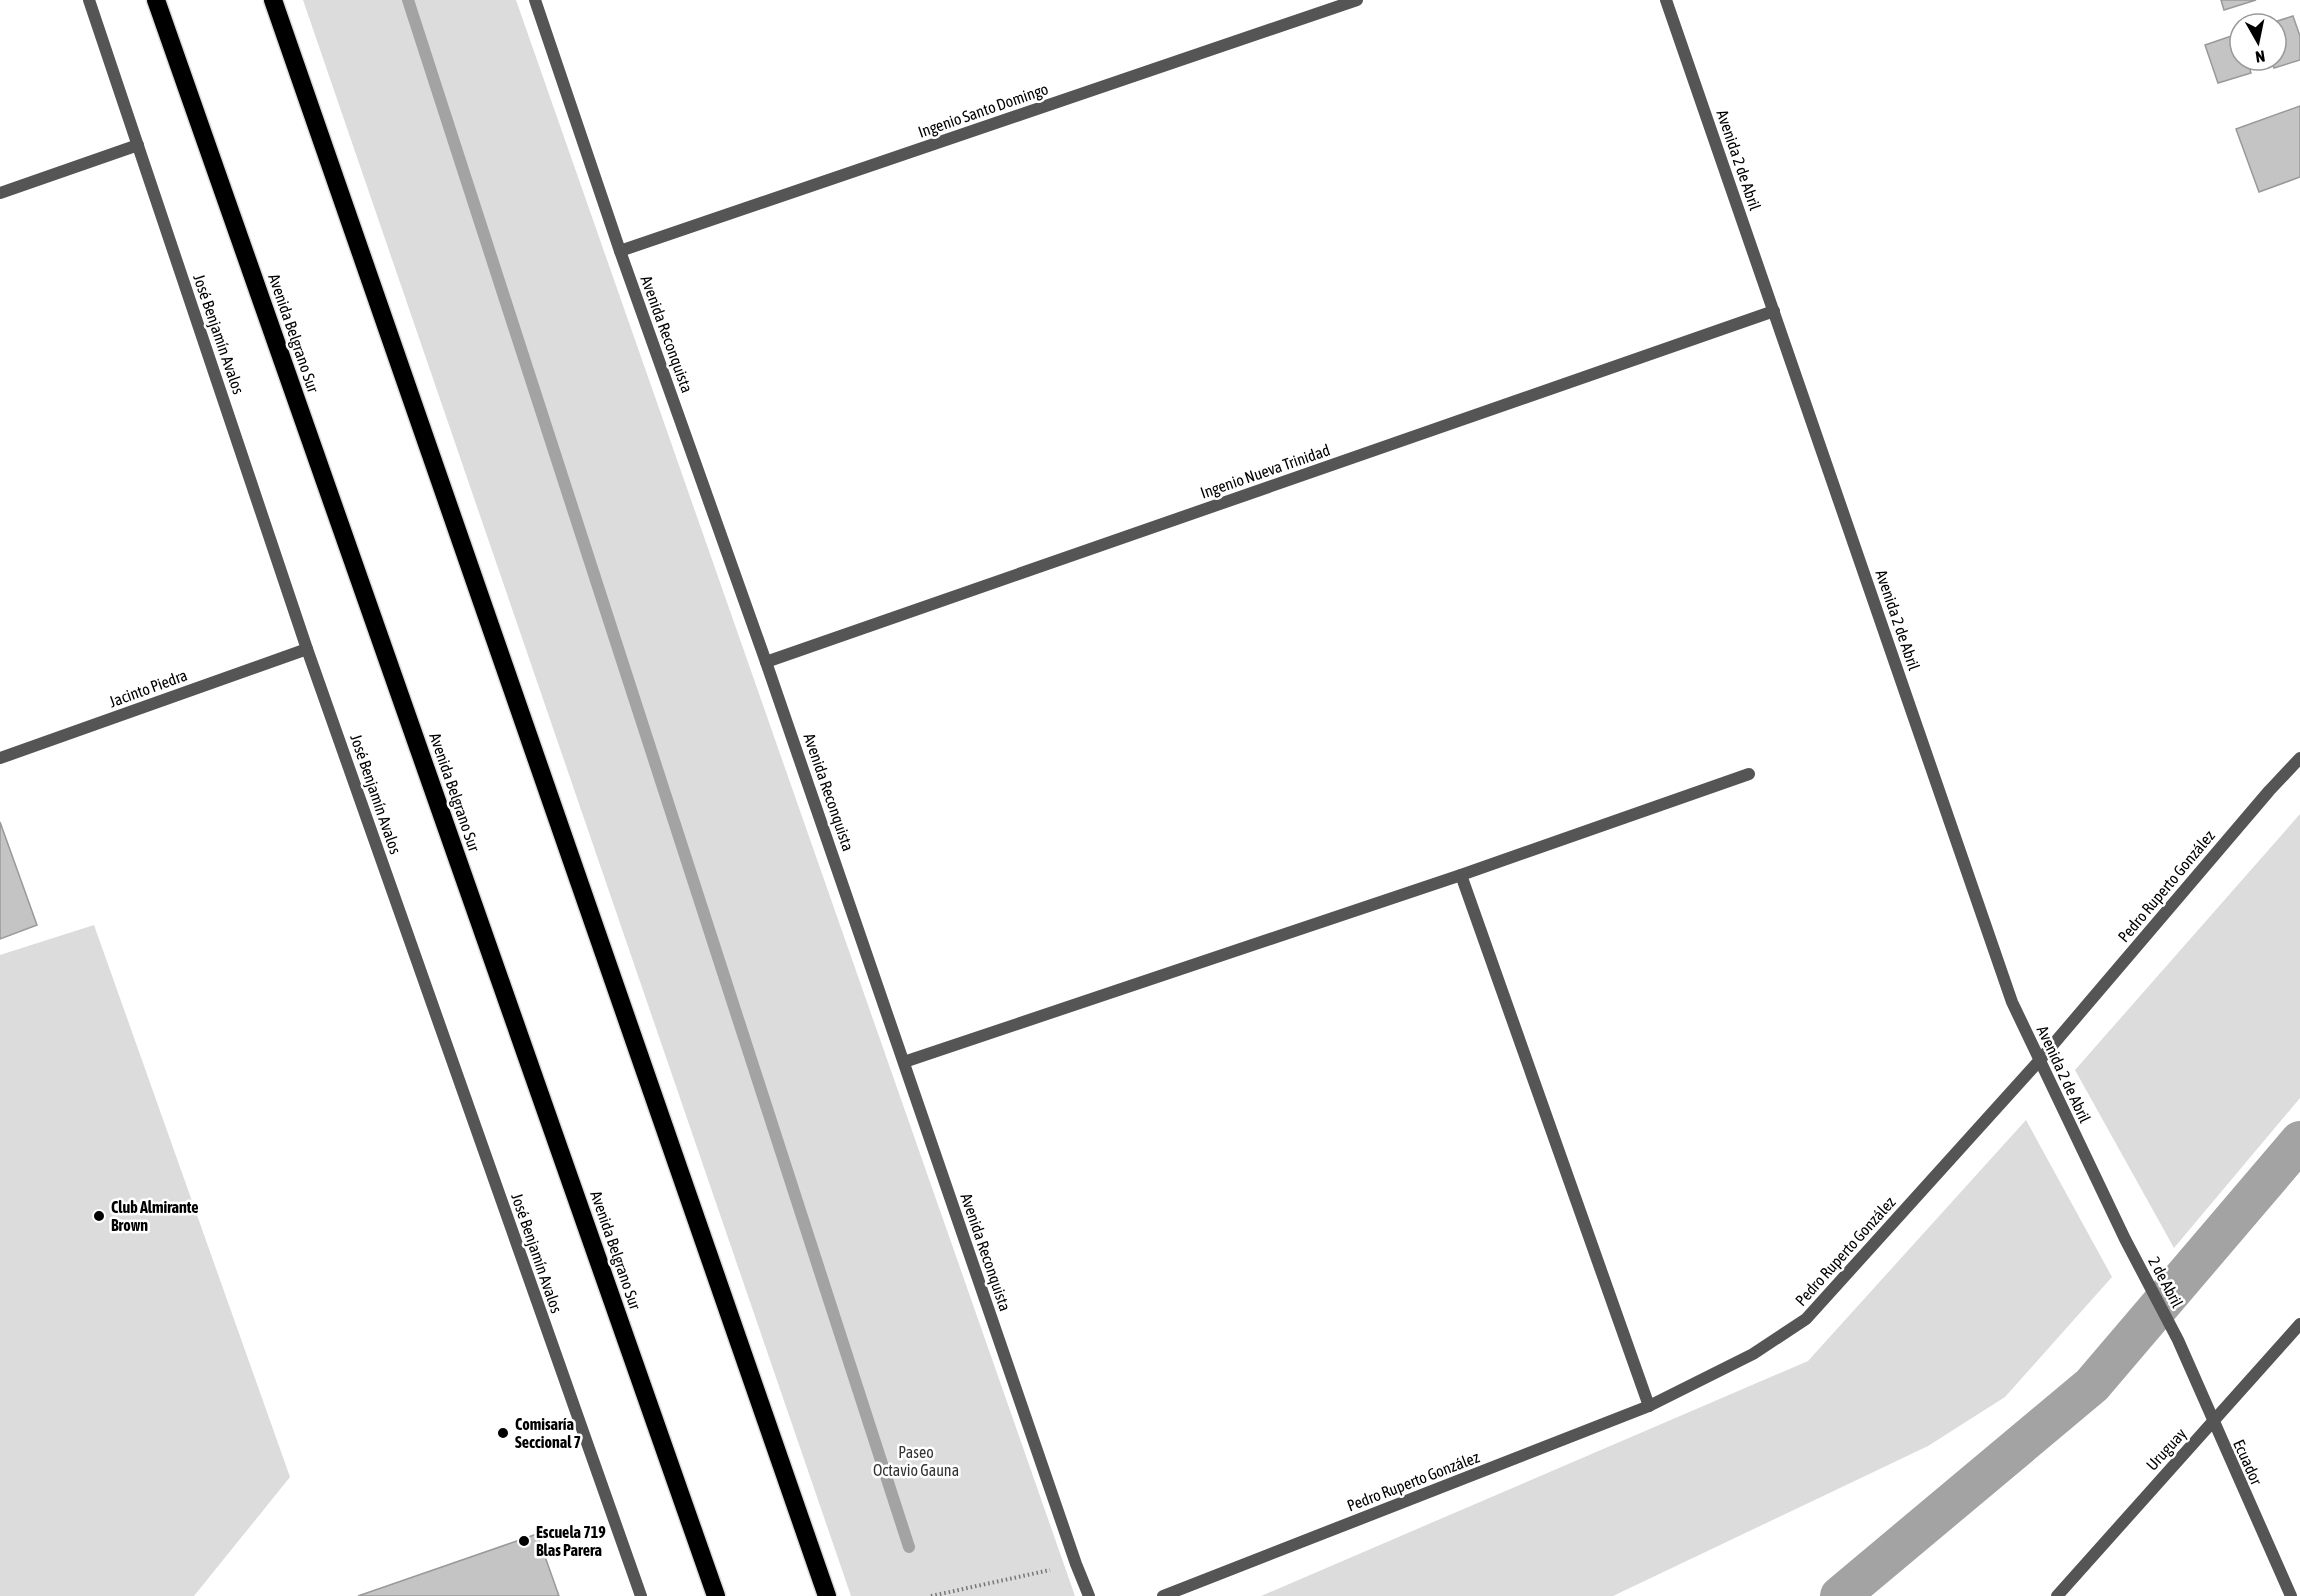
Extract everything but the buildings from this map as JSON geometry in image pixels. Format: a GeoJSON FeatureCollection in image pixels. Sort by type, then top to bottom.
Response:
{"type":"FeatureCollection","features":[{"type":"Feature","properties":{"kind":"highway","name":"Avenida Belgrano Sur"},"geometry":{"type":"LineString","coordinates":[[156,0],[716,1596]]}},
{"type":"Feature","properties":{"kind":"highway"},"geometry":{"type":"LineString","coordinates":[[273,0],[827,1596]]}},
{"type":"Feature","properties":{"kind":"street","name":"José Benjamín Avalos"},"geometry":{"type":"LineString","coordinates":[[89,0],[307,649],[641,1596]]}},
{"type":"Feature","properties":{"kind":"street","name":"Avenida Reconquista"},"geometry":{"type":"LineString","coordinates":[[535,0],[620,251],[766,662],[1076,1564],[1089,1596]]}},
{"type":"Feature","properties":{"kind":"street","name":"Ingenio Santo Domingo"},"geometry":{"type":"LineString","coordinates":[[620,251],[1357,0]]}},
{"type":"Feature","properties":{"kind":"street","name":"Avenida 2 de Abril"},"geometry":{"type":"LineString","coordinates":[[1666,0],[2012,1002],[2125,1239]]}},
{"type":"Feature","properties":{"kind":"street"},"geometry":{"type":"LineString","coordinates":[[0,193],[138,145]]}},
{"type":"Feature","properties":{"kind":"street","name":"Ingenio Nueva Trinidad"},"geometry":{"type":"LineString","coordinates":[[766,662],[1774,311]]}},
{"type":"Feature","properties":{"kind":"street","name":"Jacinto Piedra"},"geometry":{"type":"LineString","coordinates":[[0,758],[307,649]]}},
{"type":"Feature","properties":{"kind":"street","name":"Pedro Ruperto González"},"geometry":{"type":"LineString","coordinates":[[1163,1596],[1649,1406],[1754,1354],[1806,1319],[2039,1061],[2269,791],[2300,758]]}},
{"type":"Feature","properties":{"kind":"street"},"geometry":{"type":"LineString","coordinates":[[904,1062],[1461,875],[1749,774]]}},
{"type":"Feature","properties":{"kind":"street"},"geometry":{"type":"LineString","coordinates":[[1461,875],[1649,1406]]}},
{"type":"Feature","properties":{"kind":"street","name":"2 de Abril"},"geometry":{"type":"LineString","coordinates":[[2125,1239],[2178,1340]]}},
{"type":"Feature","properties":{"kind":"street","name":"Uruguay"},"geometry":{"type":"LineString","coordinates":[[2057,1596],[2300,1323]]}},
{"type":"Feature","properties":{"kind":"street","name":"Ecuador"},"geometry":{"type":"LineString","coordinates":[[2178,1340],[2212,1422],[2291,1596]]}},
{"type":"Feature","properties":{"kind":"path"},"geometry":{"type":"LineString","coordinates":[[931,1596],[1076,1564]]}},
{"type":"Feature","properties":{"kind":"green space","name":"Paseo Octavio Gauna"},"geometry":{"type":"Polygon","coordinates":[[[303,0],[516,0],[1075,1596],[851,1596],[303,0]]]}},
{"type":"Feature","properties":{"kind":"green space"},"geometry":{"type":"Polygon","coordinates":[[[2300,814],[2300,1098],[2174,1248],[2075,1070],[2300,814]]]}},
{"type":"Feature","properties":{"kind":"green space","name":"Club Almirante Brown"},"geometry":{"type":"Polygon","coordinates":[[[94,925],[290,1477],[194,1596],[0,1596],[0,955],[94,925]]]}},
{"type":"Feature","properties":{"kind":"green space"},"geometry":{"type":"Polygon","coordinates":[[[2026,1120],[2112,1277],[2005,1397],[1928,1446],[1613,1596],[1261,1596],[1808,1361],[2026,1120]]]}},
{"type":"Feature","properties":{"kind":"waterway"},"geometry":{"type":"LineString","coordinates":[[408,0],[909,1547]]}},
{"type":"Feature","properties":{"kind":"waterway"},"geometry":{"type":"LineString","coordinates":[[1840,1596],[2092,1385],[2300,1141]]}},
{"type":"Feature","properties":{"kind":"place","name":"Club Almirante Brown"},"geometry":{"type":"Point","coordinates":[99,1216]}},
{"type":"Feature","properties":{"kind":"place","name":"Comisaría Seccional 7"},"geometry":{"type":"Point","coordinates":[503,1433]}},
{"type":"Feature","properties":{"kind":"place","name":"Escuela 719 Blas Parera"},"geometry":{"type":"Point","coordinates":[524,1541]}}]}
